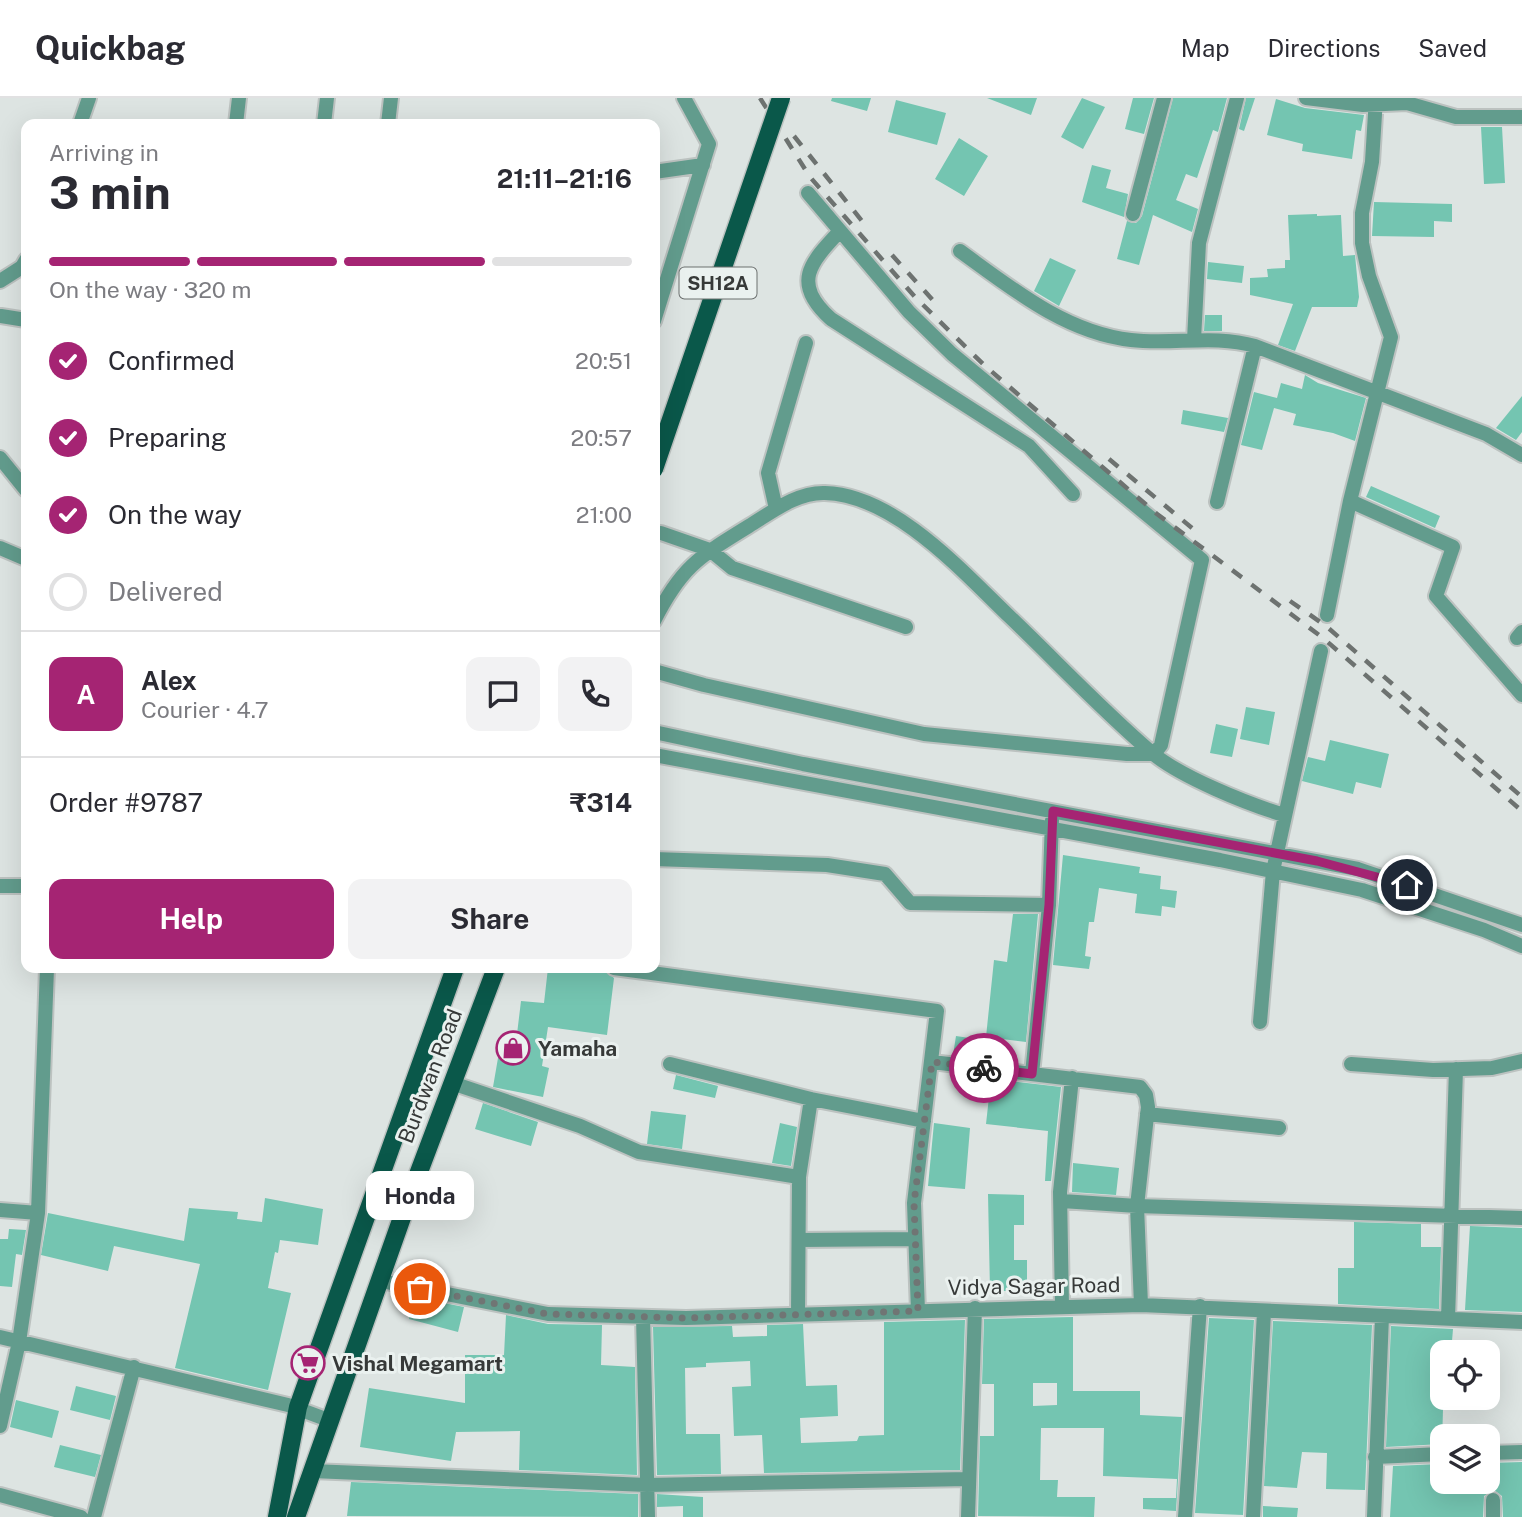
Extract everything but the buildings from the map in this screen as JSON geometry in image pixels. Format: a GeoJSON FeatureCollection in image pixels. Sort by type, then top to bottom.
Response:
{"type":"FeatureCollection","features":[{"type":"Feature","properties":{"kind":"main road","name":"SH12A"},"geometry":{"type":"LineString","coordinates":[[660,451],[781,98]]}},
{"type":"Feature","properties":{"kind":"main road","name":"Burdwan Road"},"geometry":{"type":"LineString","coordinates":[[277,1517],[298,1407],[453,973]]}},
{"type":"Feature","properties":{"kind":"main road","name":"Burdwan Road"},"geometry":{"type":"LineString","coordinates":[[296,1517],[494,973]]}},
{"type":"Feature","properties":{"kind":"street"},"geometry":{"type":"LineString","coordinates":[[82,119],[89,98]]}},
{"type":"Feature","properties":{"kind":"street"},"geometry":{"type":"LineString","coordinates":[[237,119],[239,98]]}},
{"type":"Feature","properties":{"kind":"street"},"geometry":{"type":"LineString","coordinates":[[325,119],[327,98]]}},
{"type":"Feature","properties":{"kind":"street"},"geometry":{"type":"LineString","coordinates":[[389,119],[391,98]]}},
{"type":"Feature","properties":{"kind":"street"},"geometry":{"type":"LineString","coordinates":[[660,302],[709,144],[684,98]]}},
{"type":"Feature","properties":{"kind":"street"},"geometry":{"type":"LineString","coordinates":[[1133,214],[1164,98]]}},
{"type":"Feature","properties":{"kind":"street"},"geometry":{"type":"LineString","coordinates":[[1194,340],[1199,243],[1237,98]]}},
{"type":"Feature","properties":{"kind":"street"},"geometry":{"type":"LineString","coordinates":[[1306,98],[1344,104],[1376,101],[1406,103],[1457,117],[1522,117]]}},
{"type":"Feature","properties":{"kind":"street"},"geometry":{"type":"LineString","coordinates":[[1327,615],[1350,501],[1391,337],[1369,276],[1362,243],[1363,213],[1373,162],[1376,101]]}},
{"type":"Feature","properties":{"kind":"street"},"geometry":{"type":"LineString","coordinates":[[660,171],[702,165]]}},
{"type":"Feature","properties":{"kind":"street"},"geometry":{"type":"LineString","coordinates":[[808,193],[909,312],[952,354],[1202,560],[1168,724],[1161,745],[1154,754]]}},
{"type":"Feature","properties":{"kind":"street"},"geometry":{"type":"LineString","coordinates":[[840,231],[812,260],[810,287],[817,306],[831,319],[1029,446],[1073,494]]}},
{"type":"Feature","properties":{"kind":"street"},"geometry":{"type":"LineString","coordinates":[[960,251],[1053,314],[1093,331],[1131,340],[1226,340],[1255,346],[1486,434],[1522,455]]}},
{"type":"Feature","properties":{"kind":"street"},"geometry":{"type":"LineString","coordinates":[[0,281],[21,268]]}},
{"type":"Feature","properties":{"kind":"street"},"geometry":{"type":"LineString","coordinates":[[2,316],[21,319]]}},
{"type":"Feature","properties":{"kind":"street"},"geometry":{"type":"LineString","coordinates":[[776,509],[768,473],[806,343]]}},
{"type":"Feature","properties":{"kind":"street"},"geometry":{"type":"LineString","coordinates":[[1217,502],[1255,346]]}},
{"type":"Feature","properties":{"kind":"street"},"geometry":{"type":"LineString","coordinates":[[0,458],[21,484]]}},
{"type":"Feature","properties":{"kind":"street"},"geometry":{"type":"LineString","coordinates":[[660,611],[682,575],[710,550],[793,499],[822,493],[846,495],[879,508],[937,547],[1154,754],[1219,790],[1284,816]]}},
{"type":"Feature","properties":{"kind":"street"},"geometry":{"type":"LineString","coordinates":[[1350,501],[1453,547],[1436,596],[1522,695]]}},
{"type":"Feature","properties":{"kind":"street"},"geometry":{"type":"LineString","coordinates":[[661,533],[710,550],[732,568],[905,627]]}},
{"type":"Feature","properties":{"kind":"street"},"geometry":{"type":"LineString","coordinates":[[0,548],[21,557]]}},
{"type":"Feature","properties":{"kind":"street"},"geometry":{"type":"LineString","coordinates":[[1261,1022],[1276,852],[1321,651]]}},
{"type":"Feature","properties":{"kind":"street"},"geometry":{"type":"LineString","coordinates":[[660,673],[924,734],[1154,754]]}},
{"type":"Feature","properties":{"kind":"street"},"geometry":{"type":"LineString","coordinates":[[660,733],[1359,869],[1481,908],[1522,925]]}},
{"type":"Feature","properties":{"kind":"street"},"geometry":{"type":"LineString","coordinates":[[660,756],[1362,890],[1484,930],[1522,946]]}},
{"type":"Feature","properties":{"kind":"street"},"geometry":{"type":"LineString","coordinates":[[1032,1074],[1049,905],[1053,811]]}},
{"type":"Feature","properties":{"kind":"street"},"geometry":{"type":"LineString","coordinates":[[660,859],[827,865],[885,874],[910,903],[1049,905]]}},
{"type":"Feature","properties":{"kind":"street"},"geometry":{"type":"LineString","coordinates":[[0,886],[21,886]]}},
{"type":"Feature","properties":{"kind":"street"},"geometry":{"type":"LineString","coordinates":[[0,1426],[19,1342],[38,1213],[47,973]]}},
{"type":"Feature","properties":{"kind":"street"},"geometry":{"type":"LineString","coordinates":[[652,973],[937,1011],[914,1203],[918,1311]]}},
{"type":"Feature","properties":{"kind":"street"},"geometry":{"type":"LineString","coordinates":[[1351,1064],[1457,1069],[1492,1068],[1522,1061]]}},
{"type":"Feature","properties":{"kind":"street"},"geometry":{"type":"LineString","coordinates":[[932,1062],[1140,1087],[1146,1096],[1147,1114],[1137,1206],[1141,1304]]}},
{"type":"Feature","properties":{"kind":"street"},"geometry":{"type":"LineString","coordinates":[[670,1064],[811,1098],[924,1121]]}},
{"type":"Feature","properties":{"kind":"street"},"geometry":{"type":"LineString","coordinates":[[1448,1319],[1457,1069]]}},
{"type":"Feature","properties":{"kind":"street"},"geometry":{"type":"LineString","coordinates":[[1062,1307],[1060,1192],[1072,1078]]}},
{"type":"Feature","properties":{"kind":"street"},"geometry":{"type":"LineString","coordinates":[[452,1083],[580,1126],[639,1152],[799,1177]]}},
{"type":"Feature","properties":{"kind":"street"},"geometry":{"type":"LineString","coordinates":[[798,1315],[799,1177],[811,1098]]}},
{"type":"Feature","properties":{"kind":"street"},"geometry":{"type":"LineString","coordinates":[[1147,1114],[1279,1128]]}},
{"type":"Feature","properties":{"kind":"street"},"geometry":{"type":"LineString","coordinates":[[1062,1201],[1137,1206],[1522,1218]]}},
{"type":"Feature","properties":{"kind":"street"},"geometry":{"type":"LineString","coordinates":[[0,1210],[38,1213]]}},
{"type":"Feature","properties":{"kind":"street"},"geometry":{"type":"LineString","coordinates":[[799,1240],[915,1239]]}},
{"type":"Feature","properties":{"kind":"street","name":"Vidya Sagar Road"},"geometry":{"type":"LineString","coordinates":[[381,1281],[548,1314],[643,1317],[798,1315],[1141,1304],[1265,1312],[1522,1322]]}},
{"type":"Feature","properties":{"kind":"street"},"geometry":{"type":"LineString","coordinates":[[1185,1517],[1199,1306]]}},
{"type":"Feature","properties":{"kind":"street"},"geometry":{"type":"LineString","coordinates":[[968,1517],[975,1308]]}},
{"type":"Feature","properties":{"kind":"street"},"geometry":{"type":"LineString","coordinates":[[1252,1517],[1265,1312]]}},
{"type":"Feature","properties":{"kind":"street"},"geometry":{"type":"LineString","coordinates":[[1374,1517],[1382,1316]]}},
{"type":"Feature","properties":{"kind":"street"},"geometry":{"type":"LineString","coordinates":[[643,1317],[648,1517]]}},
{"type":"Feature","properties":{"kind":"street"},"geometry":{"type":"LineString","coordinates":[[0,1337],[298,1407],[331,1421]]}},
{"type":"Feature","properties":{"kind":"street"},"geometry":{"type":"LineString","coordinates":[[94,1517],[134,1367]]}},
{"type":"Feature","properties":{"kind":"street"},"geometry":{"type":"LineString","coordinates":[[1500,1453],[1522,1452]]}},
{"type":"Feature","properties":{"kind":"street"},"geometry":{"type":"LineString","coordinates":[[1375,1457],[1430,1455]]}},
{"type":"Feature","properties":{"kind":"street"},"geometry":{"type":"LineString","coordinates":[[312,1471],[648,1485],[969,1479]]}},
{"type":"Feature","properties":{"kind":"street"},"geometry":{"type":"LineString","coordinates":[[0,1495],[81,1517]]}},
{"type":"Feature","properties":{"kind":"street"},"geometry":{"type":"LineString","coordinates":[[1493,1500],[1493,1517]]}},
{"type":"Feature","properties":{"kind":"railway"},"geometry":{"type":"LineString","coordinates":[[760,98],[810,177],[915,297],[984,365],[1157,514],[1323,638],[1522,811]]}},
{"type":"Feature","properties":{"kind":"railway"},"geometry":{"type":"LineString","coordinates":[[794,136],[862,221]]}},
{"type":"Feature","properties":{"kind":"railway"},"geometry":{"type":"LineString","coordinates":[[892,255],[939,307]]}},
{"type":"Feature","properties":{"kind":"railway"},"geometry":{"type":"LineString","coordinates":[[1109,459],[1192,528]]}},
{"type":"Feature","properties":{"kind":"railway"},"geometry":{"type":"LineString","coordinates":[[1290,601],[1326,626],[1522,797]]}},
{"type":"Feature","properties":{"kind":"way so far"},"geometry":{"type":"LineString","coordinates":[[420,1289],[548,1314],[686,1318],[918,1311],[914,1203],[932,1062],[984,1068]]}},
{"type":"Feature","properties":{"kind":"place","name":"Yamaha"},"geometry":{"type":"Point","coordinates":[513,1048]}},
{"type":"Feature","properties":{"kind":"place","name":"Honda"},"geometry":{"type":"Point","coordinates":[420,1289]}},
{"type":"Feature","properties":{"kind":"place","name":"Vishal Megamart"},"geometry":{"type":"Point","coordinates":[308,1363]}},
{"type":"Feature","properties":{"kind":"route"},"geometry":{"type":"LineString","coordinates":[[984,1068],[1032,1074],[1049,905],[1053,811],[1359,869],[1407,885]]}}]}
